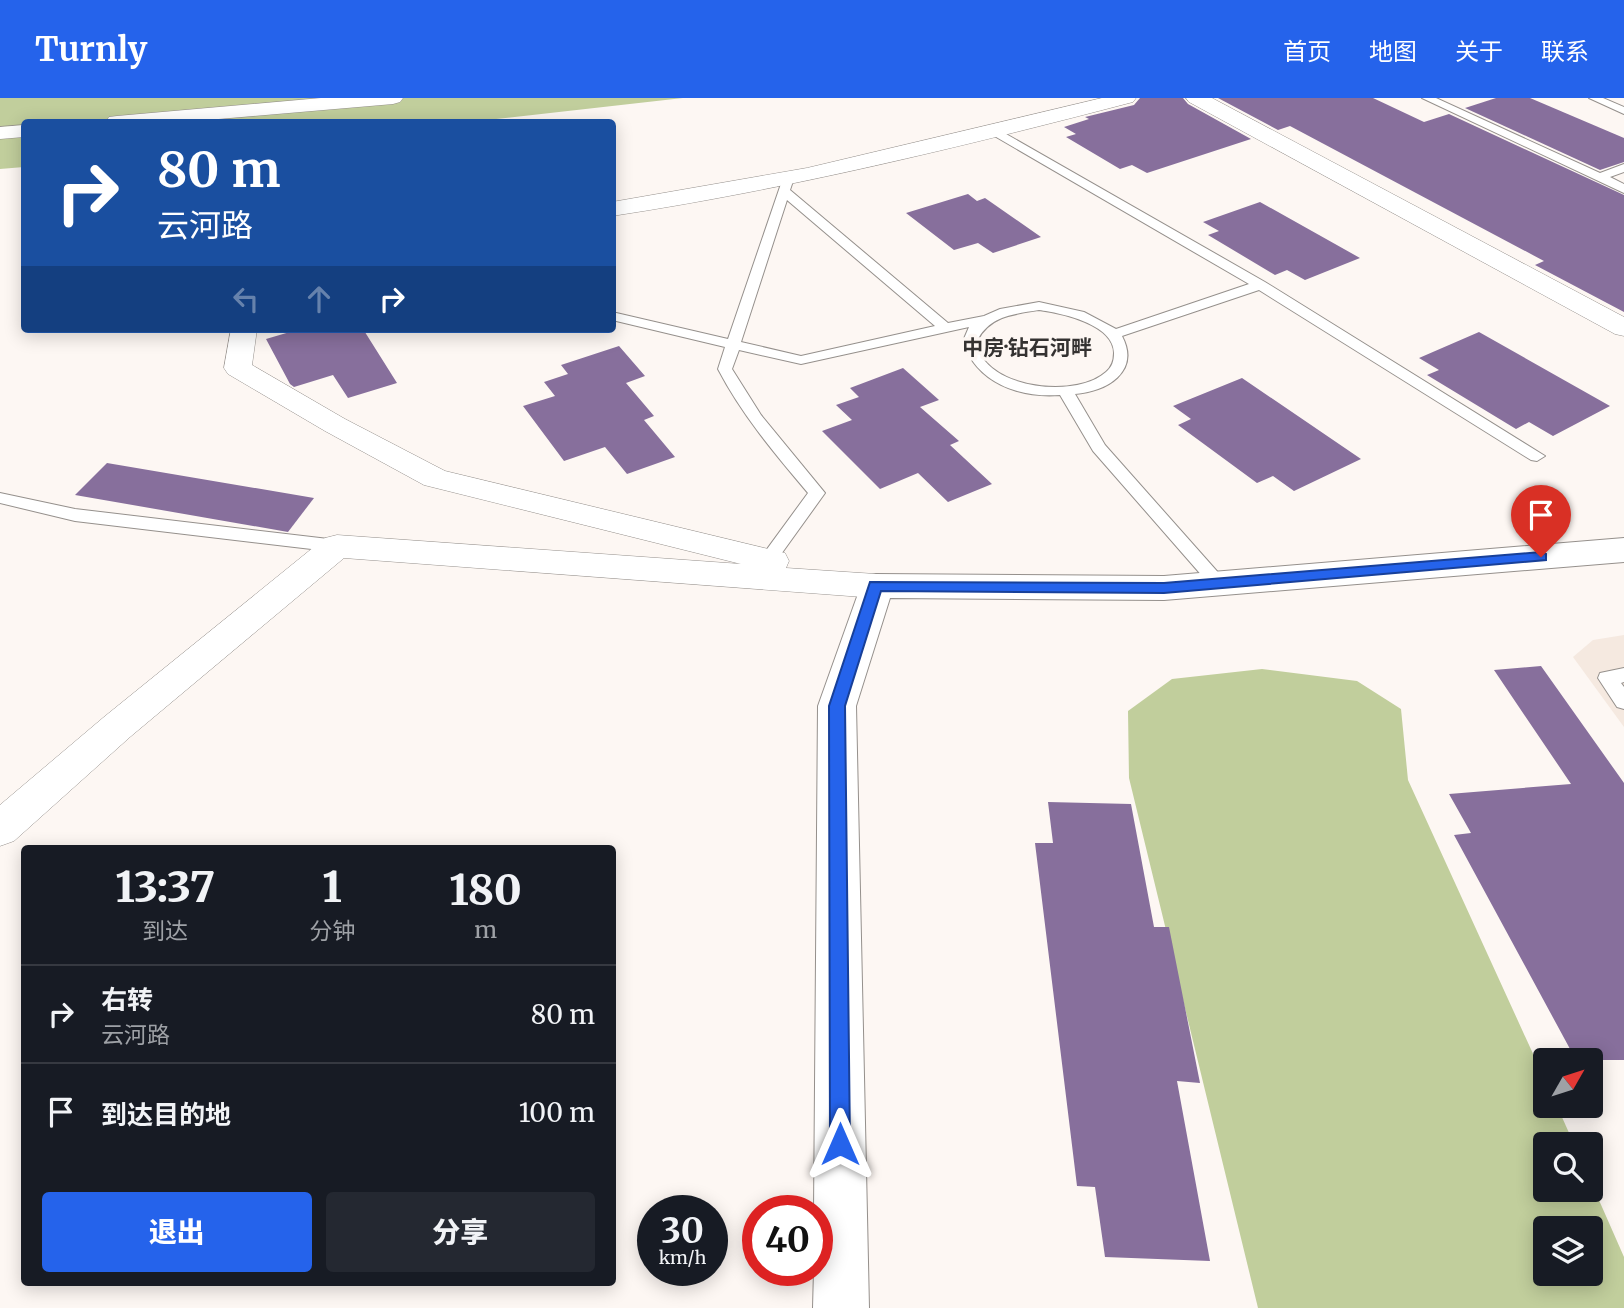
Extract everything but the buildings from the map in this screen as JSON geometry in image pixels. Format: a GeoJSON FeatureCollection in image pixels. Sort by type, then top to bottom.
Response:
{"type":"FeatureCollection","features":[{"type":"Feature","properties":{"kind":"street"},"geometry":{"type":"LineString","coordinates":[[152,119],[393,98]]}},
{"type":"Feature","properties":{"kind":"street"},"geometry":{"type":"LineString","coordinates":[[616,208],[786,184],[1126,98]]}},
{"type":"Feature","properties":{"kind":"street"},"geometry":{"type":"LineString","coordinates":[[1196,98],[1624,328]]}},
{"type":"Feature","properties":{"kind":"street"},"geometry":{"type":"LineString","coordinates":[[0,133],[21,131]]}},
{"type":"Feature","properties":{"kind":"street"},"geometry":{"type":"LineString","coordinates":[[243,333],[238,368],[335,425],[435,478],[876,586]]}},
{"type":"Feature","properties":{"kind":"street"},"geometry":{"type":"LineString","coordinates":[[0,828],[117,727],[337,546],[876,586],[1164,588],[1624,550]]}},
{"type":"Feature","properties":{"kind":"street"},"geometry":{"type":"LineString","coordinates":[[841,1308],[837,706],[876,586]]}},
{"type":"Feature","properties":{"kind":"lane"},"geometry":{"type":"LineString","coordinates":[[1427,98],[1624,189]]}},
{"type":"Feature","properties":{"kind":"lane"},"geometry":{"type":"LineString","coordinates":[[1594,98],[1624,111]]}},
{"type":"Feature","properties":{"kind":"lane"},"geometry":{"type":"LineString","coordinates":[[995,132],[1260,285],[1537,456]]}},
{"type":"Feature","properties":{"kind":"lane"},"geometry":{"type":"LineString","coordinates":[[1600,177],[1624,168]]}},
{"type":"Feature","properties":{"kind":"lane"},"geometry":{"type":"LineString","coordinates":[[768,560],[817,492],[769,438],[739,398],[725,369],[786,184],[945,328]]}},
{"type":"Feature","properties":{"kind":"lane"},"geometry":{"type":"LineString","coordinates":[[1113,335],[1260,285]]}},
{"type":"Feature","properties":{"kind":"lane"},"geometry":{"type":"LineString","coordinates":[[616,317],[801,360],[983,320],[1008,310],[1039,306],[1082,314],[1100,324],[1113,335],[1121,349],[1120,364],[1109,377],[1090,387],[1066,392],[1038,391],[1013,385],[990,375],[975,361],[969,346],[972,332],[983,320]]}},
{"type":"Feature","properties":{"kind":"lane"},"geometry":{"type":"LineString","coordinates":[[1066,392],[1099,448],[1217,582]]}},
{"type":"Feature","properties":{"kind":"lane"},"geometry":{"type":"LineString","coordinates":[[0,498],[75,515],[337,546]]}},
{"type":"Feature","properties":{"kind":"lane"},"geometry":{"type":"LineString","coordinates":[[1624,675],[1607,678],[1624,702]]}},
{"type":"Feature","properties":{"kind":"shaded area"},"geometry":{"type":"Polygon","coordinates":[[[1624,635],[1624,727],[1573,657],[1593,640],[1624,635]]]}},
{"type":"Feature","properties":{"kind":"green space"},"geometry":{"type":"Polygon","coordinates":[[[0,98],[683,98],[496,119],[21,119],[21,167],[0,169],[0,98]]]}},
{"type":"Feature","properties":{"kind":"green space"},"geometry":{"type":"Polygon","coordinates":[[[1262,669],[1357,681],[1401,709],[1408,780],[1533,1054],[1533,1118],[1562,1118],[1569,1132],[1533,1132],[1533,1202],[1600,1202],[1624,1257],[1624,1308],[1258,1308],[1129,778],[1128,711],[1172,679],[1262,669]]]}},
{"type":"Feature","properties":{"kind":"district","name":"中房·钻石河畔"},"geometry":{"type":"Point","coordinates":[1027,348]}},
{"type":"Feature","properties":{"kind":"route"},"geometry":{"type":"LineString","coordinates":[[840,1144],[837,706],[876,586],[1164,588],[1541,557]]}}]}
